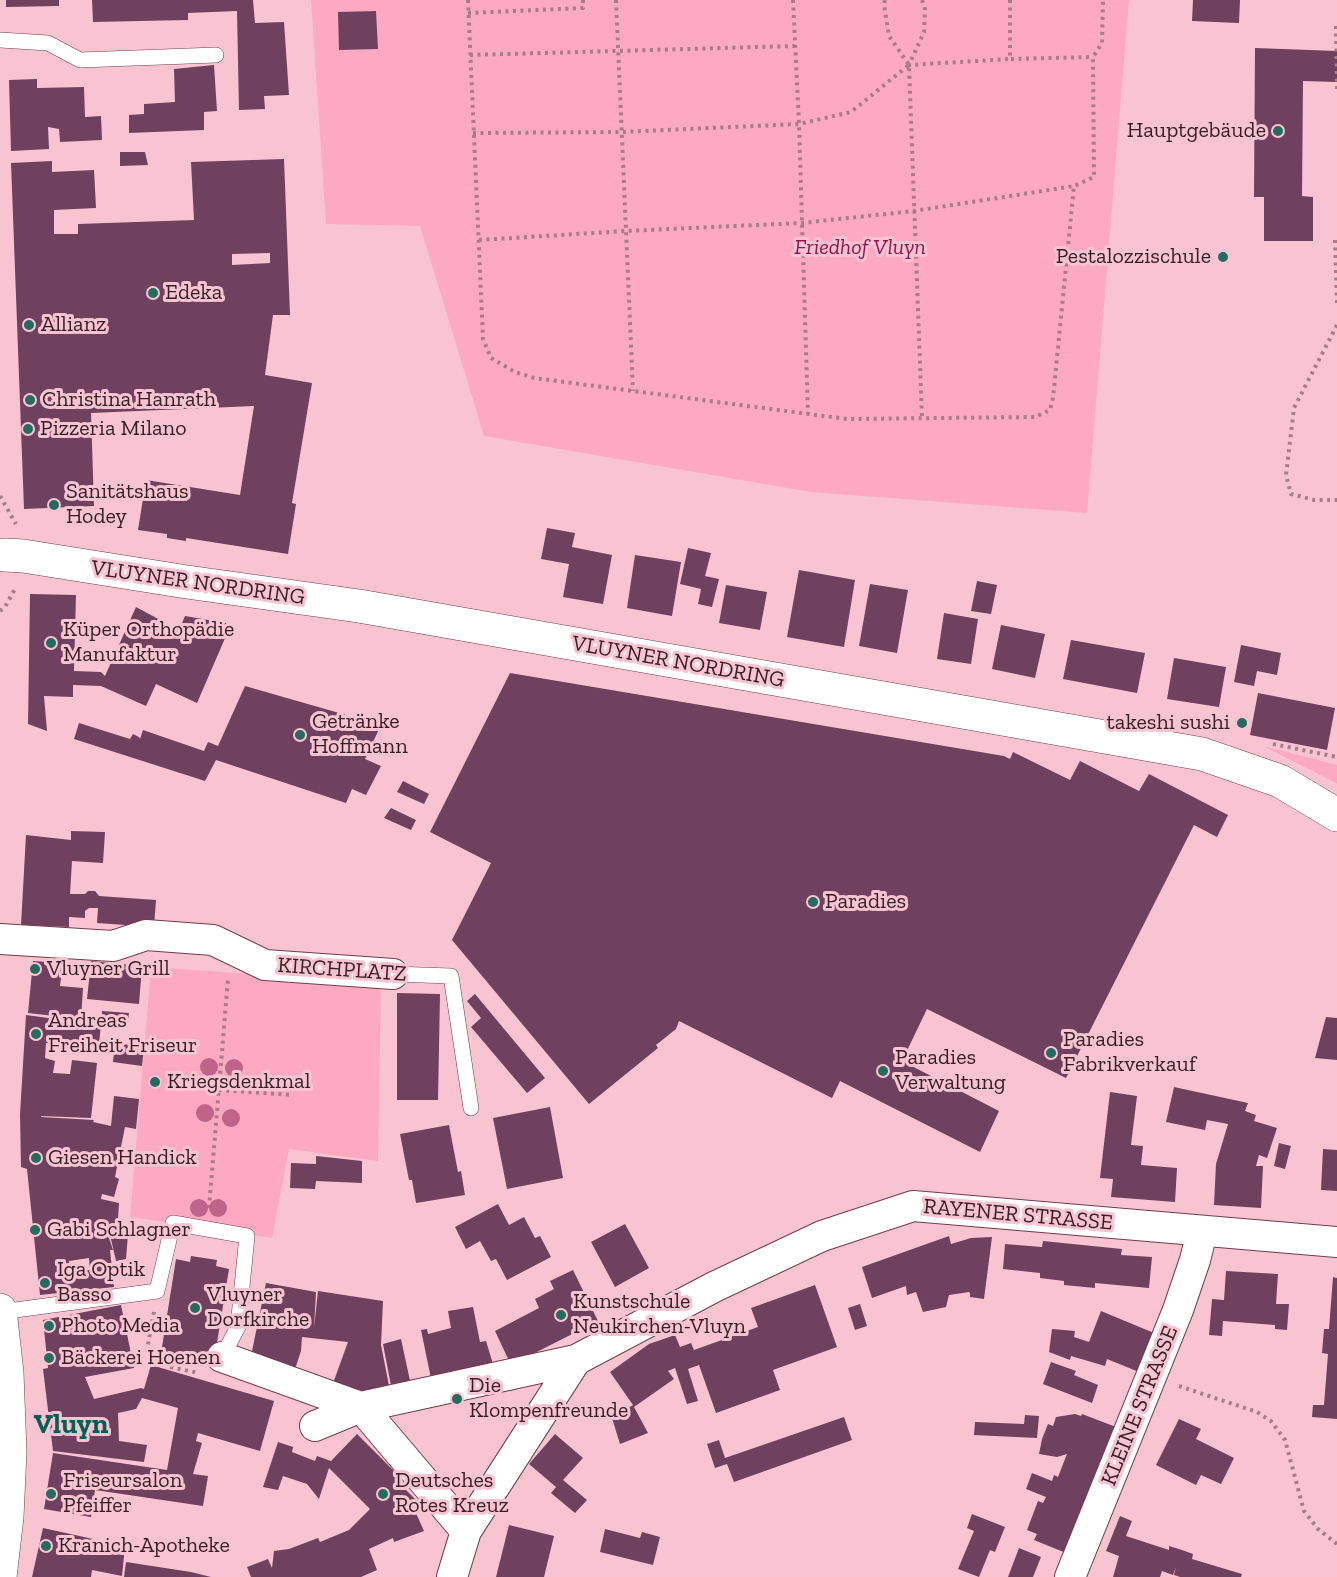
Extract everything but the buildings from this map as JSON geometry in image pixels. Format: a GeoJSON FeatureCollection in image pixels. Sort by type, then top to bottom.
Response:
{"type":"FeatureCollection","features":[{"type":"Feature","properties":{"kind":"street","name":"VLUYNER NORDRING"},"geometry":{"type":"LineString","coordinates":[[2,557],[23,556],[359,606],[1203,754],[1280,781],[1337,815]]}},
{"type":"Feature","properties":{"kind":"street","name":"KIRCHPLATZ"},"geometry":{"type":"LineString","coordinates":[[0,939],[113,946],[146,935],[213,940],[265,965],[393,974]]}},
{"type":"Feature","properties":{"kind":"street","name":"RAYENER STRASSE"},"geometry":{"type":"LineString","coordinates":[[576,1360],[714,1287],[822,1236],[913,1206],[1337,1242]]}},
{"type":"Feature","properties":{"kind":"street","name":"KLEINE STRASSE"},"geometry":{"type":"LineString","coordinates":[[1070,1577],[1152,1378],[1188,1280],[1202,1232]]}},
{"type":"Feature","properties":{"kind":"street"},"geometry":{"type":"LineString","coordinates":[[0,1311],[7,1373],[5,1452],[7,1517],[0,1577]]}},
{"type":"Feature","properties":{"kind":"street"},"geometry":{"type":"LineString","coordinates":[[222,1357],[361,1407],[466,1531]]}},
{"type":"Feature","properties":{"kind":"street"},"geometry":{"type":"LineString","coordinates":[[315,1426],[361,1407],[576,1360]]}},
{"type":"Feature","properties":{"kind":"street"},"geometry":{"type":"LineString","coordinates":[[452,1577],[466,1531],[576,1360]]}},
{"type":"Feature","properties":{"kind":"lane"},"geometry":{"type":"LineString","coordinates":[[0,40],[48,43],[80,60],[216,55]]}},
{"type":"Feature","properties":{"kind":"lane","name":"KIRCHPLATZ"},"geometry":{"type":"LineString","coordinates":[[393,974],[451,976],[471,1108]]}},
{"type":"Feature","properties":{"kind":"lane"},"geometry":{"type":"LineString","coordinates":[[0,1311],[157,1291],[173,1223],[247,1236],[238,1327],[222,1357]]}},
{"type":"Feature","properties":{"kind":"path"},"geometry":{"type":"LineString","coordinates":[[468,0],[483,339],[491,358],[515,372],[534,378],[848,419],[1035,417],[1050,410],[1053,398],[1074,186]]}},
{"type":"Feature","properties":{"kind":"path"},"geometry":{"type":"LineString","coordinates":[[468,13],[583,8],[583,0]]}},
{"type":"Feature","properties":{"kind":"path"},"geometry":{"type":"LineString","coordinates":[[616,0],[633,391]]}},
{"type":"Feature","properties":{"kind":"path"},"geometry":{"type":"LineString","coordinates":[[793,0],[808,414]]}},
{"type":"Feature","properties":{"kind":"path"},"geometry":{"type":"LineString","coordinates":[[885,0],[889,36],[909,65]]}},
{"type":"Feature","properties":{"kind":"path"},"geometry":{"type":"LineString","coordinates":[[922,0],[925,9],[924,32],[909,65],[922,418]]}},
{"type":"Feature","properties":{"kind":"path"},"geometry":{"type":"LineString","coordinates":[[1010,0],[1010,59]]}},
{"type":"Feature","properties":{"kind":"path"},"geometry":{"type":"LineString","coordinates":[[479,240],[801,223],[914,211],[1074,186],[1094,177],[1093,57],[1102,43],[1103,0]]}},
{"type":"Feature","properties":{"kind":"path"},"geometry":{"type":"LineString","coordinates":[[1336,26],[1337,91]]}},
{"type":"Feature","properties":{"kind":"path"},"geometry":{"type":"LineString","coordinates":[[470,55],[795,46]]}},
{"type":"Feature","properties":{"kind":"path"},"geometry":{"type":"LineString","coordinates":[[473,133],[621,132],[799,124],[851,112],[909,65],[1093,57]]}},
{"type":"Feature","properties":{"kind":"path"},"geometry":{"type":"LineString","coordinates":[[1335,240],[1337,303]]}},
{"type":"Feature","properties":{"kind":"path"},"geometry":{"type":"LineString","coordinates":[[1337,325],[1294,408],[1286,475],[1291,494],[1314,500],[1337,500]]}},
{"type":"Feature","properties":{"kind":"path"},"geometry":{"type":"LineString","coordinates":[[207,1229],[231,949]]}},
{"type":"Feature","properties":{"kind":"path"},"geometry":{"type":"LineString","coordinates":[[159,1083],[292,1095]]}},
{"type":"Feature","properties":{"kind":"path"},"geometry":{"type":"LineString","coordinates":[[157,1291],[147,1350],[170,1367],[207,1374],[222,1357]]}},
{"type":"Feature","properties":{"kind":"path"},"geometry":{"type":"LineString","coordinates":[[1152,1378],[1257,1412],[1271,1422],[1284,1440],[1304,1511],[1318,1529],[1337,1544]]}},
{"type":"Feature","properties":{"kind":"green space","name":"Friedhof Vluyn"},"geometry":{"type":"Polygon","coordinates":[[[311,0],[1129,0],[1087,513],[811,492],[484,436],[420,226],[326,224],[311,0]]]}},
{"type":"Feature","properties":{"kind":"green space"},"geometry":{"type":"Polygon","coordinates":[[[1263,746],[1337,765],[1337,784],[1336,783],[1263,746]]]}},
{"type":"Feature","properties":{"kind":"green space"},"geometry":{"type":"Polygon","coordinates":[[[151,967],[381,983],[378,1161],[289,1149],[272,1238],[130,1217],[151,967]]]}},
{"type":"Feature","properties":{"kind":"place","name":"Hauptgebäude"},"geometry":{"type":"Point","coordinates":[1278,131]}},
{"type":"Feature","properties":{"kind":"place","name":"Pestalozzischule"},"geometry":{"type":"Point","coordinates":[1223,257]}},
{"type":"Feature","properties":{"kind":"place","name":"Edeka"},"geometry":{"type":"Point","coordinates":[153,293]}},
{"type":"Feature","properties":{"kind":"place","name":"Allianz"},"geometry":{"type":"Point","coordinates":[29,325]}},
{"type":"Feature","properties":{"kind":"place","name":"Christina Hanrath"},"geometry":{"type":"Point","coordinates":[30,400]}},
{"type":"Feature","properties":{"kind":"place","name":"Pizzeria Milano"},"geometry":{"type":"Point","coordinates":[28,429]}},
{"type":"Feature","properties":{"kind":"place","name":"Sanitätshaus Hodey"},"geometry":{"type":"Point","coordinates":[54,505]}},
{"type":"Feature","properties":{"kind":"place","name":"Küper Orthopädie Manufaktur"},"geometry":{"type":"Point","coordinates":[51,643]}},
{"type":"Feature","properties":{"kind":"place","name":"takeshi sushi"},"geometry":{"type":"Point","coordinates":[1242,723]}},
{"type":"Feature","properties":{"kind":"place","name":"Getränke Hoffmann"},"geometry":{"type":"Point","coordinates":[300,735]}},
{"type":"Feature","properties":{"kind":"place","name":"Paradies"},"geometry":{"type":"Point","coordinates":[813,902]}},
{"type":"Feature","properties":{"kind":"place","name":"Vluyner Grill"},"geometry":{"type":"Point","coordinates":[35,969]}},
{"type":"Feature","properties":{"kind":"place","name":"Andreas Freiheit Friseur"},"geometry":{"type":"Point","coordinates":[36,1034]}},
{"type":"Feature","properties":{"kind":"place","name":"Paradies Fabrikverkauf"},"geometry":{"type":"Point","coordinates":[1051,1053]}},
{"type":"Feature","properties":{"kind":"place","name":"Paradies Verwaltung"},"geometry":{"type":"Point","coordinates":[883,1071]}},
{"type":"Feature","properties":{"kind":"place","name":"Kriegsdenkmal"},"geometry":{"type":"Point","coordinates":[155,1082]}},
{"type":"Feature","properties":{"kind":"place","name":"Giesen Handick"},"geometry":{"type":"Point","coordinates":[36,1158]}},
{"type":"Feature","properties":{"kind":"place","name":"Gabi Schlagner"},"geometry":{"type":"Point","coordinates":[35,1230]}},
{"type":"Feature","properties":{"kind":"place","name":"Iga Optik Basso"},"geometry":{"type":"Point","coordinates":[45,1283]}},
{"type":"Feature","properties":{"kind":"place","name":"Vluyner Dorfkirche"},"geometry":{"type":"Point","coordinates":[195,1308]}},
{"type":"Feature","properties":{"kind":"place","name":"Kunstschule Neukirchen-Vluyn"},"geometry":{"type":"Point","coordinates":[561,1315]}},
{"type":"Feature","properties":{"kind":"place","name":"Photo Media"},"geometry":{"type":"Point","coordinates":[49,1326]}},
{"type":"Feature","properties":{"kind":"place","name":"Bäckerei Hoenen"},"geometry":{"type":"Point","coordinates":[49,1358]}},
{"type":"Feature","properties":{"kind":"place","name":"Die Klompenfreunde"},"geometry":{"type":"Point","coordinates":[457,1399]}},
{"type":"Feature","properties":{"kind":"place","name":"Friseursalon Pfeiffer"},"geometry":{"type":"Point","coordinates":[51,1494]}},
{"type":"Feature","properties":{"kind":"place","name":"Deutsches Rotes Kreuz"},"geometry":{"type":"Point","coordinates":[383,1494]}},
{"type":"Feature","properties":{"kind":"place","name":"Kranich-Apotheke"},"geometry":{"type":"Point","coordinates":[46,1546]}},
{"type":"Feature","properties":{"kind":"district","name":"Vluyn"},"geometry":{"type":"Point","coordinates":[71,1425]}}]}
